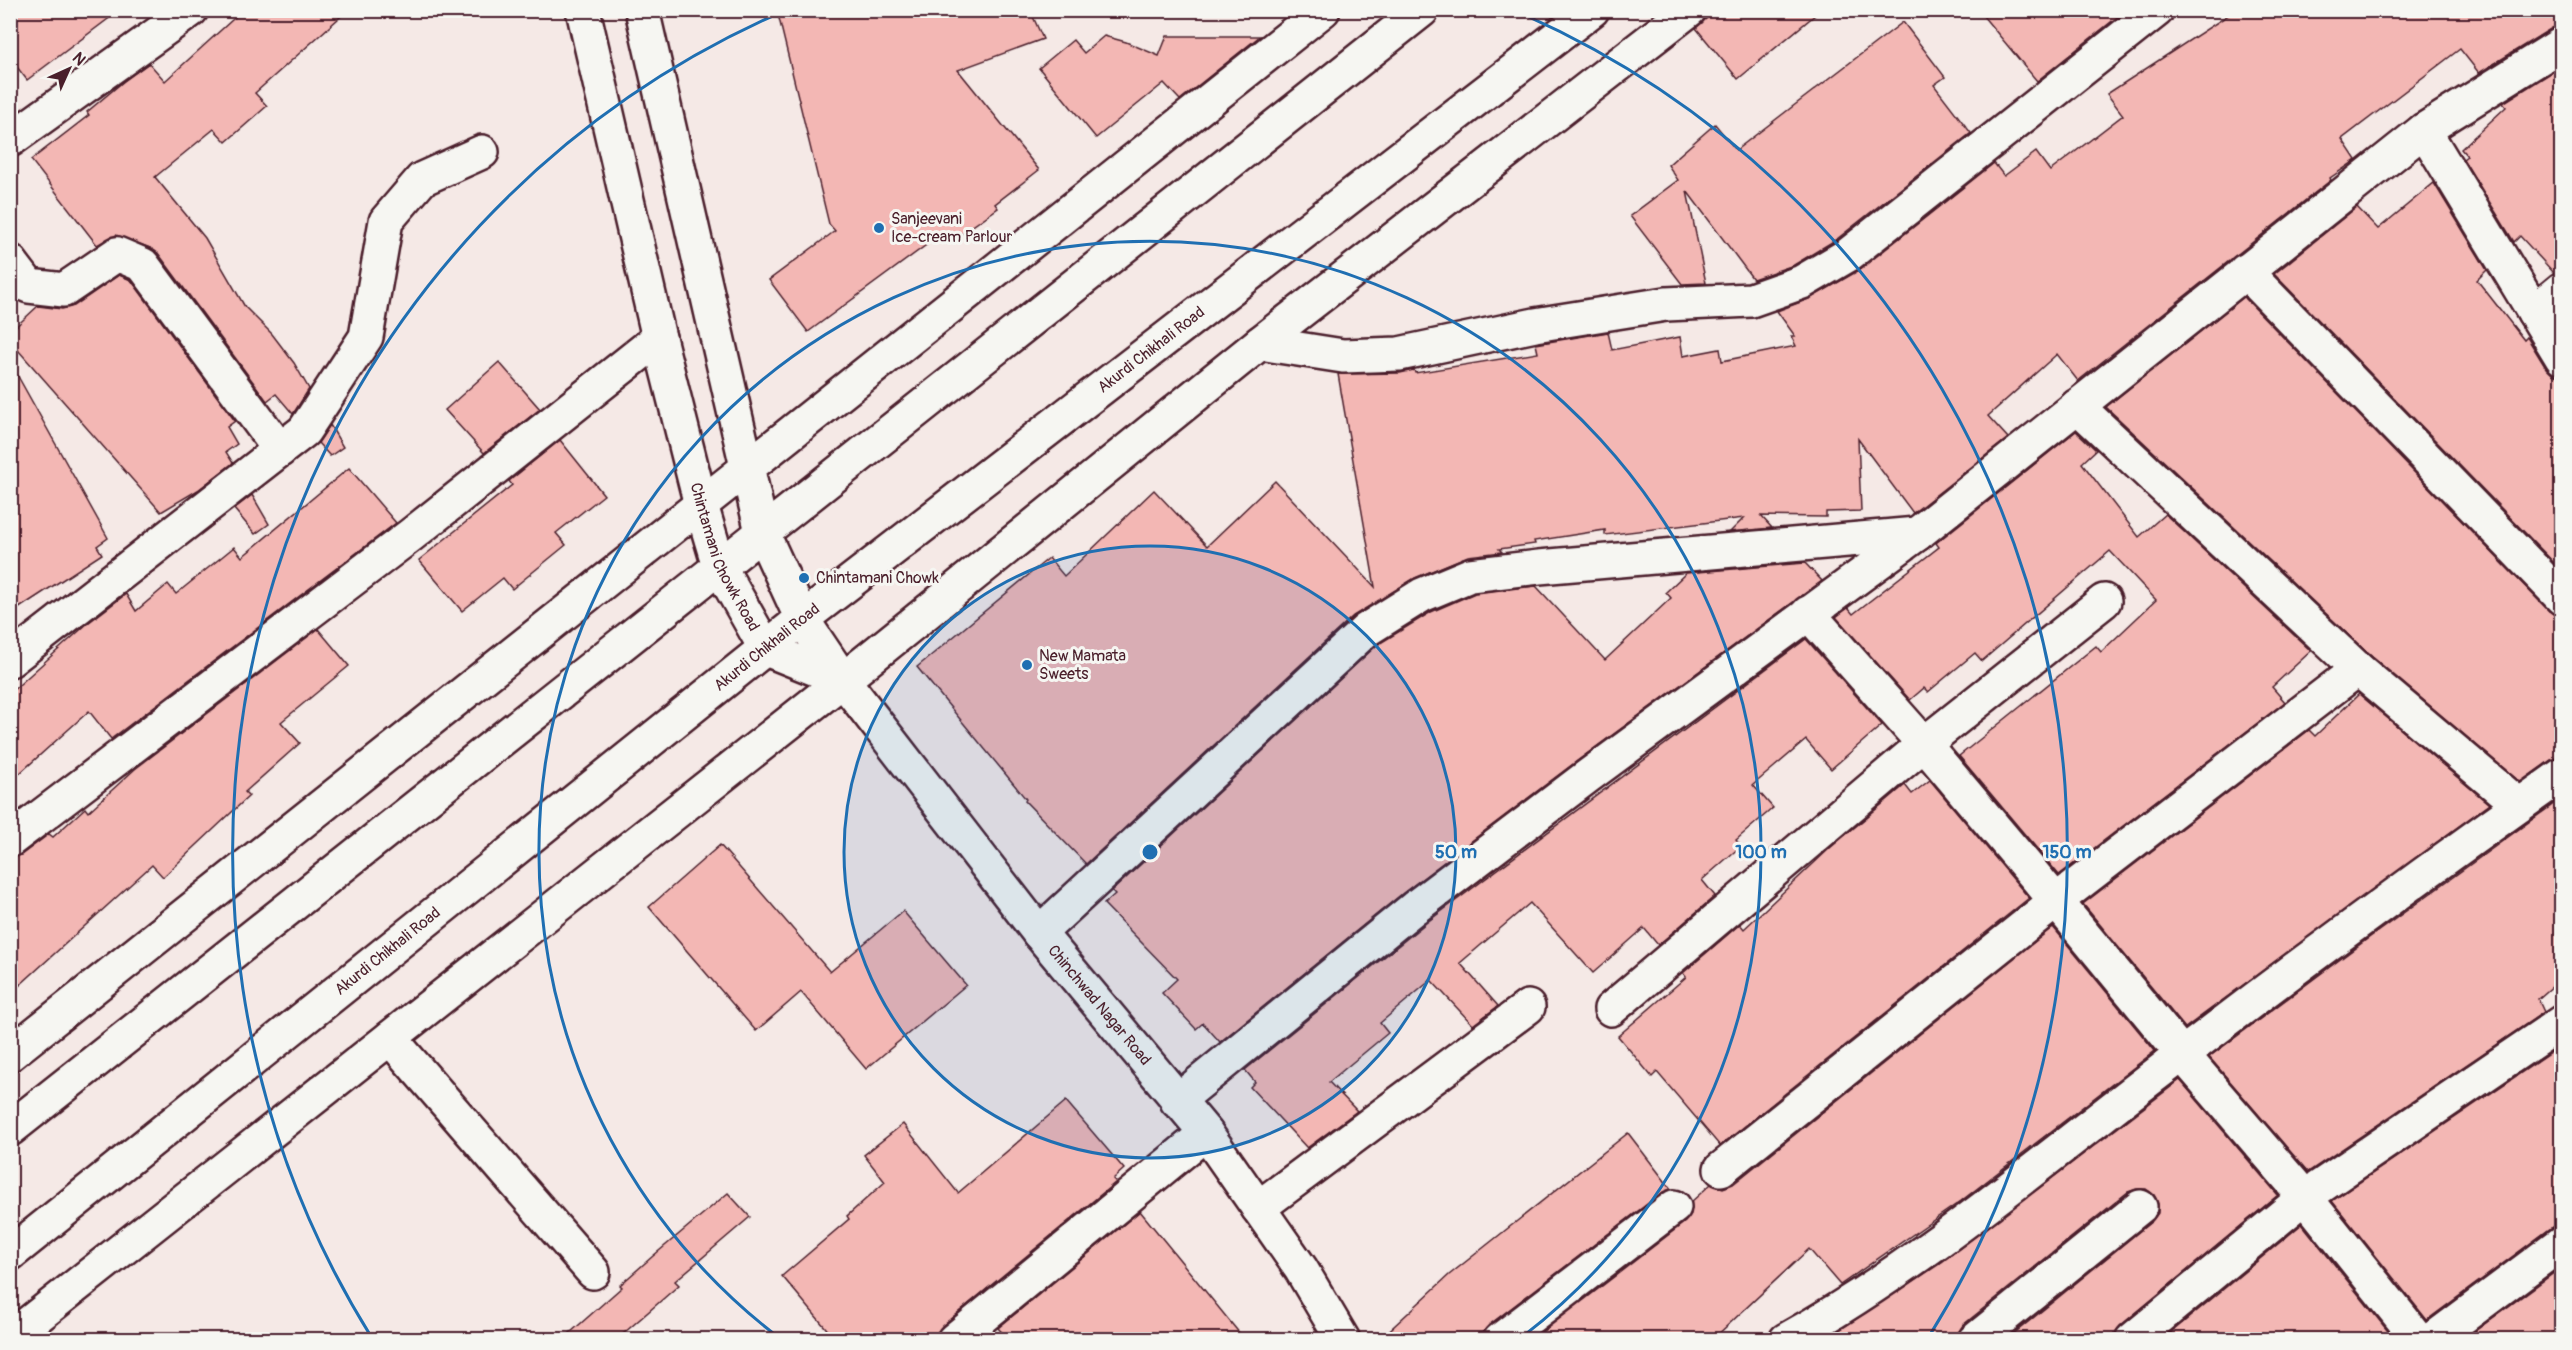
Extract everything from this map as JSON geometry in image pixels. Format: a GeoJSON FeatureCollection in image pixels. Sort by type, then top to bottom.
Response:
{"type":"FeatureCollection","features":[{"type":"Feature","properties":{"kind":"street"},"geometry":{"type":"LineString","coordinates":[[10,140],[191,10]]}},
{"type":"Feature","properties":{"kind":"street","name":"Chintamani Chowk Road"},"geometry":{"type":"LineString","coordinates":[[583,10],[659,338],[701,505],[719,566],[766,649],[843,680]]}},
{"type":"Feature","properties":{"kind":"street"},"geometry":{"type":"LineString","coordinates":[[642,10],[762,532],[802,619],[843,680]]}},
{"type":"Feature","properties":{"kind":"street"},"geometry":{"type":"LineString","coordinates":[[10,1054],[1323,10]]}},
{"type":"Feature","properties":{"kind":"street"},"geometry":{"type":"LineString","coordinates":[[10,1129],[1422,10]]}},
{"type":"Feature","properties":{"kind":"street","name":"Akurdi Chikhali Road"},"geometry":{"type":"LineString","coordinates":[[10,1254],[802,619],[1592,10]]}},
{"type":"Feature","properties":{"kind":"street"},"geometry":{"type":"LineString","coordinates":[[10,1338],[843,680],[1260,343],[1689,10]]}},
{"type":"Feature","properties":{"kind":"street"},"geometry":{"type":"LineString","coordinates":[[1260,343],[1343,356],[1399,354],[1535,325],[1666,304],[1750,300],[1802,282],[1848,255],[2157,10]]}},
{"type":"Feature","properties":{"kind":"street"},"geometry":{"type":"LineString","coordinates":[[1177,1101],[1414,908],[1917,534],[2424,130],[2562,44]]}},
{"type":"Feature","properties":{"kind":"street"},"geometry":{"type":"LineString","coordinates":[[2424,130],[2562,358]]}},
{"type":"Feature","properties":{"kind":"street"},"geometry":{"type":"LineString","coordinates":[[10,660],[304,431],[366,337],[386,221],[422,179],[482,152]]}},
{"type":"Feature","properties":{"kind":"street"},"geometry":{"type":"LineString","coordinates":[[10,261],[29,286],[64,290],[117,254],[143,265],[280,450]]}},
{"type":"Feature","properties":{"kind":"street"},"geometry":{"type":"LineString","coordinates":[[2245,271],[2562,598]]}},
{"type":"Feature","properties":{"kind":"street"},"geometry":{"type":"LineString","coordinates":[[2534,312],[2562,289]]}},
{"type":"Feature","properties":{"kind":"street"},"geometry":{"type":"LineString","coordinates":[[10,840],[402,542],[659,338]]}},
{"type":"Feature","properties":{"kind":"street"},"geometry":{"type":"LineString","coordinates":[[2077,406],[2358,669],[2518,805]]}},
{"type":"Feature","properties":{"kind":"street"},"geometry":{"type":"LineString","coordinates":[[1039,933],[1366,630],[1422,595],[1470,575],[1917,534]]}},
{"type":"Feature","properties":{"kind":"street"},"geometry":{"type":"LineString","coordinates":[[1611,1009],[1923,744],[2103,601]]}},
{"type":"Feature","properties":{"kind":"street"},"geometry":{"type":"LineString","coordinates":[[1808,613],[1923,744],[2182,1054],[2305,1197],[2419,1340]]}},
{"type":"Feature","properties":{"kind":"street"},"geometry":{"type":"LineString","coordinates":[[1721,1169],[2056,901],[2358,669]]}},
{"type":"Feature","properties":{"kind":"street","name":"Chinchwad Nagar Road"},"geometry":{"type":"LineString","coordinates":[[843,680],[1039,933],[1206,1133],[1301,1269],[1343,1340]]}},
{"type":"Feature","properties":{"kind":"street"},"geometry":{"type":"LineString","coordinates":[[1786,1340],[1835,1312],[1988,1205],[2182,1054],[2518,805],[2562,775]]}},
{"type":"Feature","properties":{"kind":"street"},"geometry":{"type":"LineString","coordinates":[[1258,1208],[1528,1007]]}},
{"type":"Feature","properties":{"kind":"street"},"geometry":{"type":"LineString","coordinates":[[2132,1340],[2305,1197],[2562,1022]]}},
{"type":"Feature","properties":{"kind":"street"},"geometry":{"type":"LineString","coordinates":[[390,1038],[593,1272]]}},
{"type":"Feature","properties":{"kind":"street"},"geometry":{"type":"LineString","coordinates":[[954,1340],[1206,1133]]}},
{"type":"Feature","properties":{"kind":"street"},"geometry":{"type":"LineString","coordinates":[[1500,1340],[1674,1207]]}},
{"type":"Feature","properties":{"kind":"street"},"geometry":{"type":"LineString","coordinates":[[1975,1340],[2140,1207]]}},
{"type":"Feature","properties":{"kind":"street"},"geometry":{"type":"LineString","coordinates":[[2432,1340],[2562,1243]]}},
{"type":"Feature","properties":{"kind":"building"},"geometry":{"type":"Polygon","coordinates":[[[10,10],[120,10],[27,80],[10,58],[10,10]]]}},
{"type":"Feature","properties":{"kind":"building"},"geometry":{"type":"Polygon","coordinates":[[[243,10],[348,10],[255,93],[267,106],[226,142],[214,129],[155,177],[205,238],[245,307],[272,334],[294,363],[309,389],[293,414],[276,394],[267,401],[158,253],[116,235],[97,245],[31,160],[89,115],[87,112],[149,63],[165,81],[243,10]]]}},
{"type":"Feature","properties":{"kind":"building"},"geometry":{"type":"Polygon","coordinates":[[[777,10],[1030,10],[1043,39],[958,70],[1039,170],[995,204],[998,208],[950,242],[944,232],[808,332],[769,280],[835,231],[829,224],[777,10]]]}},
{"type":"Feature","properties":{"kind":"building"},"geometry":{"type":"Polygon","coordinates":[[[1716,10],[1821,10],[1738,79],[1696,28],[1716,10]]]}},
{"type":"Feature","properties":{"kind":"building"},"geometry":{"type":"Polygon","coordinates":[[[1978,10],[2126,10],[2037,81],[1978,10]]]}},
{"type":"Feature","properties":{"kind":"building"},"geometry":{"type":"Polygon","coordinates":[[[2236,10],[2562,10],[2562,25],[2552,28],[2479,73],[2460,49],[2342,139],[2356,160],[2330,178],[2331,180],[2078,381],[2057,354],[1988,416],[2008,438],[1913,513],[1858,439],[1861,511],[1826,512],[1826,517],[1761,516],[1772,528],[1730,532],[1744,518],[1605,535],[1605,530],[1534,541],[1535,544],[1499,549],[1502,552],[1468,556],[1415,578],[1353,616],[1086,864],[1025,801],[1026,799],[917,667],[1049,558],[1064,576],[1154,490],[1207,546],[1275,481],[1375,587],[1338,374],[1400,373],[1414,370],[1415,373],[1538,353],[1536,344],[1608,332],[1612,350],[1680,337],[1683,356],[1720,349],[1722,361],[1796,346],[1791,336],[1795,336],[1777,311],[1811,298],[1858,271],[1994,163],[2004,176],[2036,152],[2050,171],[2123,115],[2107,94],[2236,10]]]}},
{"type":"Feature","properties":{"kind":"building"},"geometry":{"type":"Polygon","coordinates":[[[1903,22],[1945,77],[1934,85],[1971,133],[1837,239],[1794,265],[1753,279],[1687,191],[1706,283],[1682,284],[1630,216],[1678,180],[1668,165],[1715,124],[1736,150],[1903,22]]]}},
{"type":"Feature","properties":{"kind":"building"},"geometry":{"type":"Polygon","coordinates":[[[1104,36],[1126,42],[1159,56],[1167,36],[1260,36],[1180,100],[1164,83],[1096,138],[1039,68],[1073,40],[1084,53],[1104,36]]]}},
{"type":"Feature","properties":{"kind":"building"},"geometry":{"type":"Polygon","coordinates":[[[2562,66],[2562,271],[2554,273],[2520,236],[2514,242],[2463,159],[2467,156],[2461,149],[2506,107],[2503,103],[2562,66]]]}},
{"type":"Feature","properties":{"kind":"building"},"geometry":{"type":"Polygon","coordinates":[[[2434,183],[2487,270],[2477,280],[2524,340],[2527,337],[2546,368],[2552,374],[2562,377],[2562,571],[2274,274],[2357,207],[2378,229],[2434,183]]]}},
{"type":"Feature","properties":{"kind":"building"},"geometry":{"type":"Polygon","coordinates":[[[119,275],[131,280],[235,421],[227,427],[237,444],[226,452],[233,463],[198,490],[161,512],[10,341],[10,332],[38,306],[62,309],[74,306],[119,275]]]}},
{"type":"Feature","properties":{"kind":"building"},"geometry":{"type":"Polygon","coordinates":[[[2244,297],[2549,611],[2562,616],[2562,756],[2551,760],[2520,782],[2370,655],[2106,407],[2244,297]]]}},
{"type":"Feature","properties":{"kind":"building"},"geometry":{"type":"Polygon","coordinates":[[[10,362],[108,538],[97,546],[102,554],[10,614],[10,362]]]}},
{"type":"Feature","properties":{"kind":"building"},"geometry":{"type":"Polygon","coordinates":[[[499,362],[540,409],[484,453],[445,410],[499,362]]]}},
{"type":"Feature","properties":{"kind":"building"},"geometry":{"type":"Polygon","coordinates":[[[330,425],[343,447],[330,456],[318,443],[330,425]]]}},
{"type":"Feature","properties":{"kind":"building"},"geometry":{"type":"Polygon","coordinates":[[[2076,431],[2096,450],[2082,463],[2139,537],[2165,514],[2311,651],[2272,687],[2285,702],[2059,875],[1959,756],[2096,646],[2101,652],[2156,600],[2110,551],[1982,661],[1975,653],[1928,692],[1924,688],[1910,700],[1836,617],[1848,608],[1853,614],[1939,547],[1936,543],[2076,431]]]}},
{"type":"Feature","properties":{"kind":"building"},"geometry":{"type":"Polygon","coordinates":[[[560,440],[604,495],[556,533],[566,545],[512,589],[503,578],[462,611],[419,560],[512,485],[509,481],[560,440]]]}},
{"type":"Feature","properties":{"kind":"building"},"geometry":{"type":"Polygon","coordinates":[[[349,468],[396,523],[111,739],[89,711],[10,782],[10,693],[88,623],[126,594],[136,611],[168,584],[176,594],[234,547],[242,557],[349,468]]]}},
{"type":"Feature","properties":{"kind":"building"},"geometry":{"type":"Polygon","coordinates":[[[252,495],[269,524],[255,534],[234,509],[252,495]]]}},
{"type":"Feature","properties":{"kind":"building"},"geometry":{"type":"Polygon","coordinates":[[[1805,563],[1822,581],[1577,761],[1403,893],[1220,1042],[1203,1023],[1196,1029],[1162,993],[1177,979],[1104,904],[1115,894],[1112,891],[1377,645],[1431,612],[1475,593],[1536,586],[1605,660],[1671,598],[1666,592],[1686,573],[1805,563]]]}},
{"type":"Feature","properties":{"kind":"building"},"geometry":{"type":"Polygon","coordinates":[[[318,629],[349,666],[281,722],[300,743],[245,792],[249,796],[163,877],[152,865],[10,994],[10,858],[21,855],[49,834],[53,837],[85,808],[88,812],[135,769],[318,629]]]}},
{"type":"Feature","properties":{"kind":"building"},"geometry":{"type":"Polygon","coordinates":[[[1806,639],[1882,725],[1831,769],[1806,740],[1753,785],[1773,808],[1736,840],[1741,846],[1702,880],[1715,896],[1658,945],[1644,928],[1593,973],[1530,903],[1460,963],[1498,1006],[1473,1025],[1431,980],[1380,1023],[1388,1033],[1329,1082],[1357,1111],[1307,1148],[1250,1087],[1255,1082],[1245,1070],[1426,923],[1806,639]]]}},
{"type":"Feature","properties":{"kind":"building"},"geometry":{"type":"Polygon","coordinates":[[[2359,694],[2489,804],[2185,1028],[2083,904],[2309,730],[2315,736],[2359,694]]]}},
{"type":"Feature","properties":{"kind":"building"},"geometry":{"type":"Polygon","coordinates":[[[1930,780],[2029,898],[1720,1146],[1657,1072],[1652,1077],[1618,1036],[1686,977],[1683,973],[1740,924],[1744,929],[1830,848],[1905,785],[1912,794],[1930,780]]]}},
{"type":"Feature","properties":{"kind":"building"},"geometry":{"type":"Polygon","coordinates":[[[2562,798],[2562,978],[2538,999],[2544,1012],[2308,1172],[2209,1057],[2562,798]]]}},
{"type":"Feature","properties":{"kind":"building"},"geometry":{"type":"Polygon","coordinates":[[[720,845],[830,972],[903,911],[966,985],[866,1069],[801,992],[756,1031],[649,907],[720,845]]]}},
{"type":"Feature","properties":{"kind":"building"},"geometry":{"type":"Polygon","coordinates":[[[2053,927],[2155,1051],[1961,1201],[1840,1285],[1809,1249],[1712,1340],[1532,1340],[1685,1222],[1691,1214],[1691,1202],[1711,1184],[1723,1188],[1733,1184],[2053,927]]]}},
{"type":"Feature","properties":{"kind":"building"},"geometry":{"type":"Polygon","coordinates":[[[2562,1045],[2562,1225],[2551,1228],[2427,1320],[2332,1201],[2562,1045]]]}},
{"type":"Feature","properties":{"kind":"building"},"geometry":{"type":"Polygon","coordinates":[[[2180,1080],[2278,1195],[2120,1326],[2115,1333],[2114,1340],[2006,1340],[2152,1221],[2158,1213],[2158,1204],[2154,1195],[2146,1189],[2128,1192],[1963,1325],[1957,1340],[1824,1340],[1938,1265],[2180,1080]]]}},
{"type":"Feature","properties":{"kind":"building"},"geometry":{"type":"Polygon","coordinates":[[[1066,1101],[1124,1169],[1113,1179],[1116,1182],[942,1326],[935,1340],[836,1340],[782,1276],[849,1219],[847,1216],[885,1182],[864,1155],[903,1124],[958,1193],[1066,1101]]]}},
{"type":"Feature","properties":{"kind":"building"},"geometry":{"type":"Polygon","coordinates":[[[1628,1133],[1671,1189],[1663,1192],[1489,1325],[1483,1332],[1482,1340],[1379,1340],[1449,1275],[1628,1133]]]}},
{"type":"Feature","properties":{"kind":"building"},"geometry":{"type":"Polygon","coordinates":[[[728,1193],[750,1217],[675,1281],[679,1285],[616,1340],[562,1340],[622,1287],[620,1285],[728,1193]]]}},
{"type":"Feature","properties":{"kind":"building"},"geometry":{"type":"Polygon","coordinates":[[[1140,1211],[1245,1340],[1009,1340],[998,1328],[1140,1211]]]}},
{"type":"Feature","properties":{"kind":"building"},"geometry":{"type":"Polygon","coordinates":[[[2302,1224],[2395,1340],[2162,1340],[2302,1224]]]}},
{"type":"Feature","properties":{"kind":"building"},"geometry":{"type":"Polygon","coordinates":[[[2562,1267],[2562,1340],[2482,1340],[2475,1331],[2562,1267]]]}},
{"type":"Feature","properties":{"kind":"place","name":"Sanjeevani Ice-cream Parlour"},"geometry":{"type":"Point","coordinates":[879,228]}},
{"type":"Feature","properties":{"kind":"place","name":"Chintamani Chowk"},"geometry":{"type":"Point","coordinates":[804,578]}},
{"type":"Feature","properties":{"kind":"place","name":"New Mamata Sweets"},"geometry":{"type":"Point","coordinates":[1027,665]}}]}
